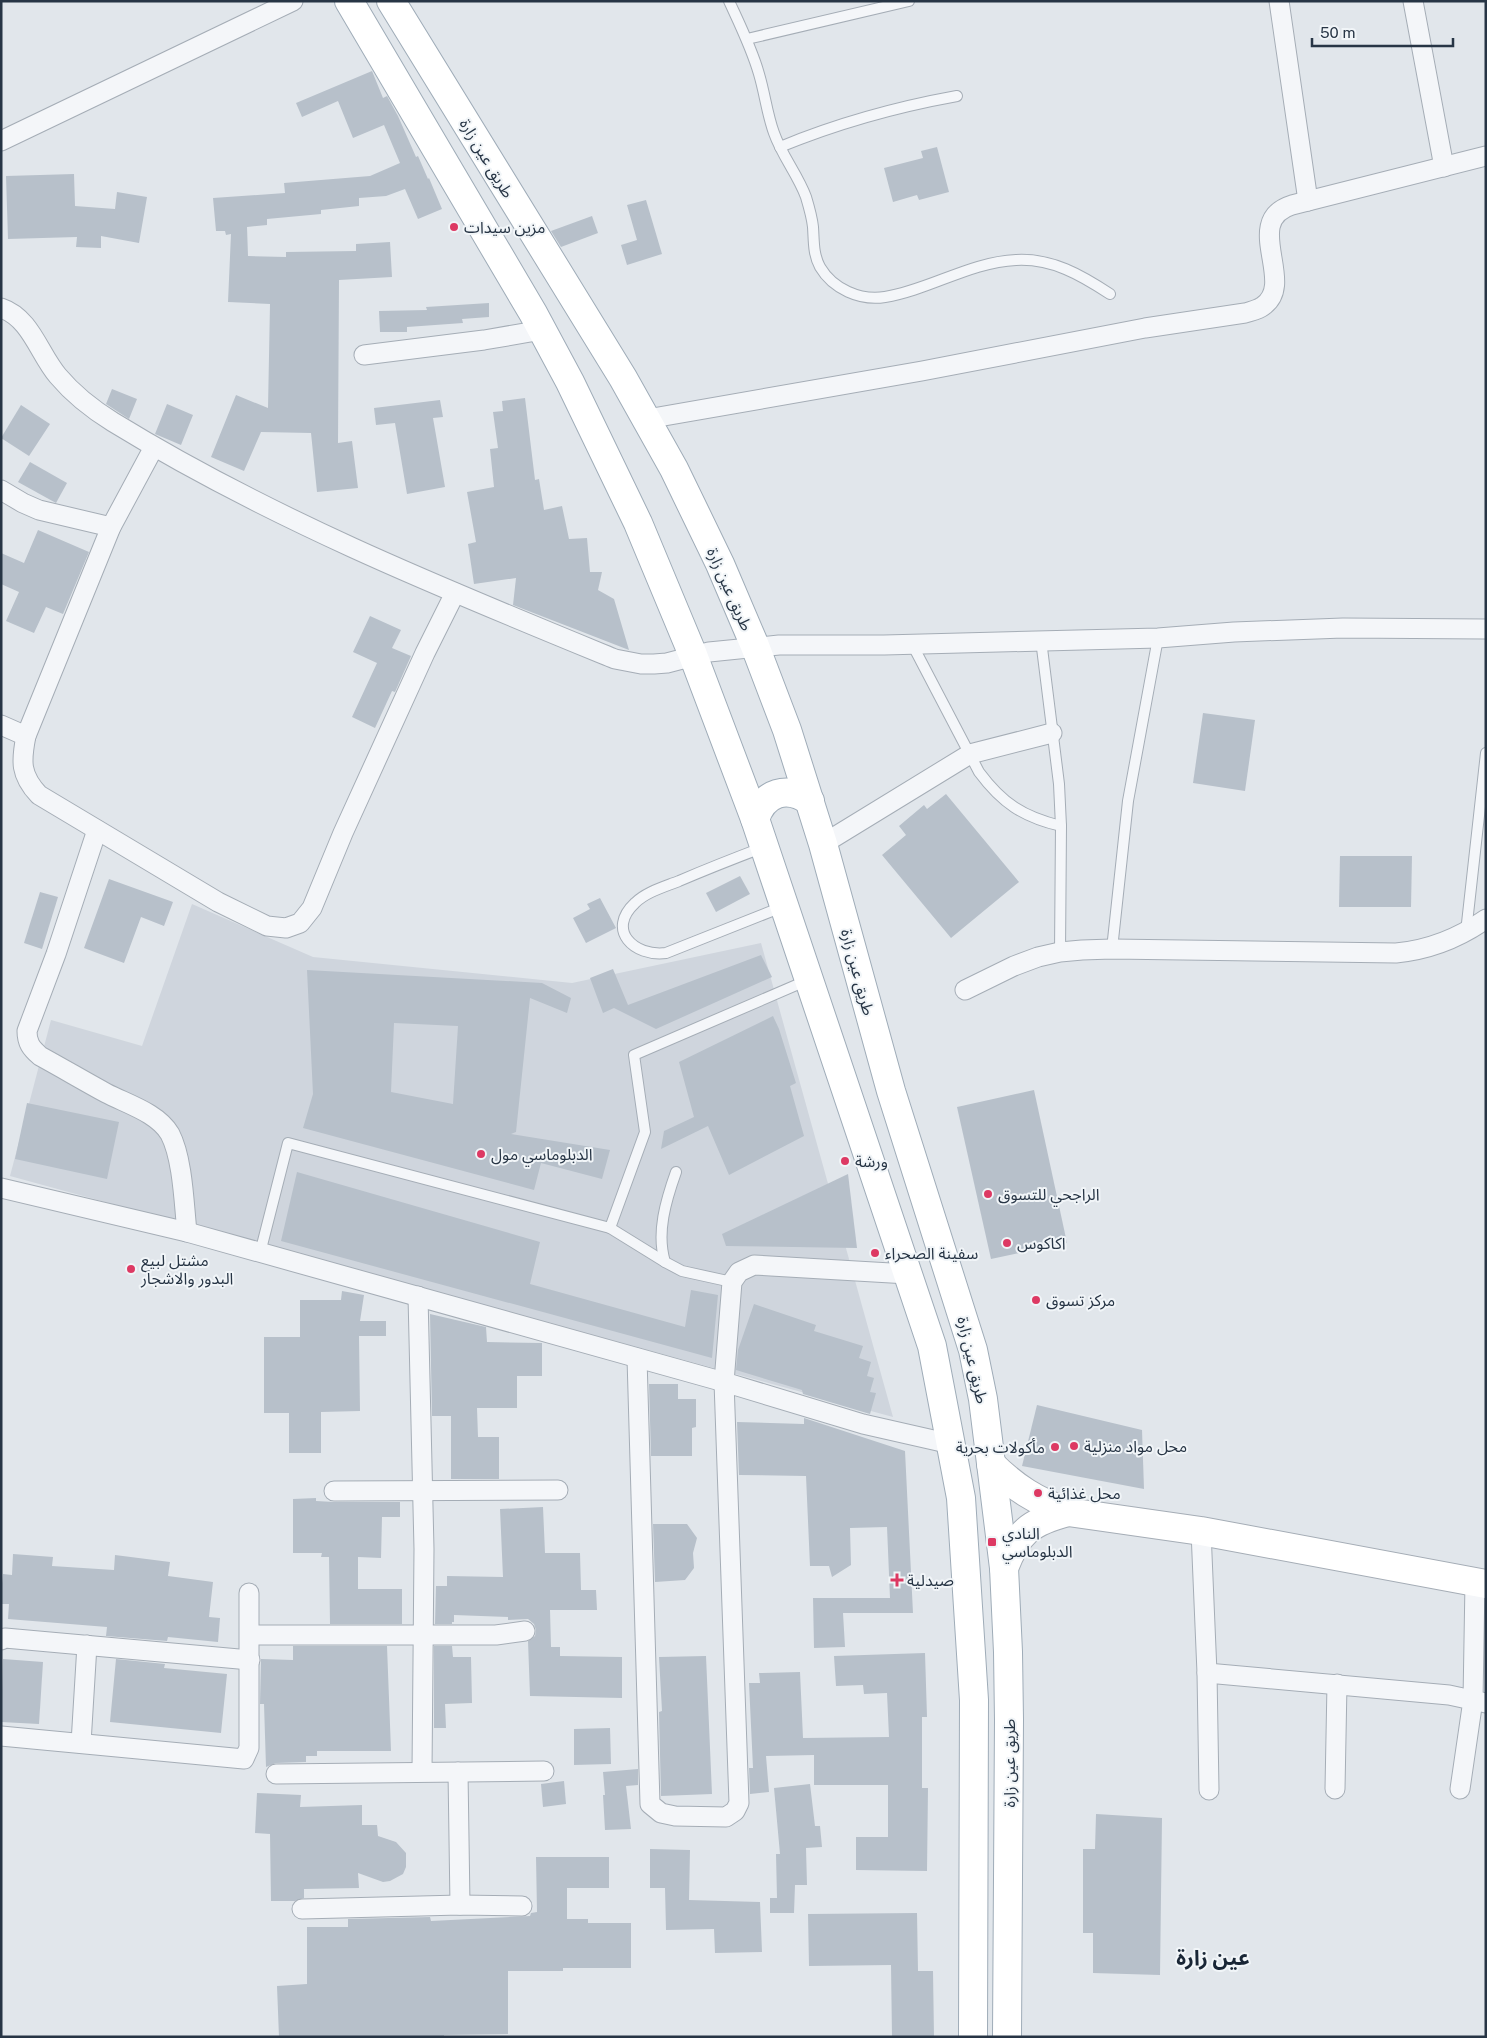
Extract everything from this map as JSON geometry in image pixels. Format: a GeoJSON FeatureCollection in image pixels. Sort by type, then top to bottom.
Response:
{"type":"FeatureCollection","features":[{"type":"Feature","properties":{"kind":"main road"},"geometry":{"type":"LineString","coordinates":[[349,1],[542,330],[592,426],[634,514],[693,655],[756,819],[932,1346],[961,1498],[974,1700],[973,2037]]}},
{"type":"Feature","properties":{"kind":"main road","name":"طريق عين زارة"},"geometry":{"type":"LineString","coordinates":[[391,1],[647,419],[698,515],[756,646],[787,730],[823,844],[891,1091],[973,1350],[983,1399],[1004,1568],[1009,1720],[1006,2037]]}},
{"type":"Feature","properties":{"kind":"main road"},"geometry":{"type":"LineString","coordinates":[[756,819],[763,804],[777,794],[794,793],[810,801]]}},
{"type":"Feature","properties":{"kind":"main road"},"geometry":{"type":"LineString","coordinates":[[991,1464],[1026,1494],[1051,1507],[1068,1512],[1201,1532],[1480,1583]]}},
{"type":"Feature","properties":{"kind":"main road"},"geometry":{"type":"LineString","coordinates":[[1004,1568],[1012,1547],[1026,1530],[1046,1518],[1068,1512]]}},
{"type":"Feature","properties":{"kind":"street"},"geometry":{"type":"LineString","coordinates":[[1,141],[293,1]]}},
{"type":"Feature","properties":{"kind":"street"},"geometry":{"type":"LineString","coordinates":[[1279,1],[1308,201]]}},
{"type":"Feature","properties":{"kind":"street"},"geometry":{"type":"LineString","coordinates":[[1413,1],[1444,167]]}},
{"type":"Feature","properties":{"kind":"street"},"geometry":{"type":"LineString","coordinates":[[647,419],[922,371],[1145,328],[1245,313],[1264,305],[1274,291],[1275,283],[1269,233],[1272,220],[1280,210],[1285,207],[1486,156]]}},
{"type":"Feature","properties":{"kind":"street"},"geometry":{"type":"LineString","coordinates":[[1,308],[10,311],[22,321],[44,357],[70,390],[103,416],[154,447],[308,527],[455,593],[615,659],[628,662],[661,664],[693,655],[756,646],[1158,638],[1234,632],[1333,629],[1486,629]]}},
{"type":"Feature","properties":{"kind":"street"},"geometry":{"type":"LineString","coordinates":[[364,355],[484,340],[542,330]]}},
{"type":"Feature","properties":{"kind":"street"},"geometry":{"type":"LineString","coordinates":[[154,447],[111,527],[26,736],[22,756],[23,770],[29,784],[39,795],[218,902],[267,926],[286,928],[300,923],[312,908],[347,825],[455,593]]}},
{"type":"Feature","properties":{"kind":"street"},"geometry":{"type":"LineString","coordinates":[[1,490],[39,510],[111,527]]}},
{"type":"Feature","properties":{"kind":"street"},"geometry":{"type":"LineString","coordinates":[[1,725],[26,736]]}},
{"type":"Feature","properties":{"kind":"street"},"geometry":{"type":"LineString","coordinates":[[823,844],[970,754],[1052,733]]}},
{"type":"Feature","properties":{"kind":"street"},"geometry":{"type":"LineString","coordinates":[[97,830],[56,954],[26,1031],[27,1040],[31,1048],[40,1056],[160,1122],[170,1134],[176,1151],[184,1194],[187,1232]]}},
{"type":"Feature","properties":{"kind":"street"},"geometry":{"type":"LineString","coordinates":[[965,990],[1014,966],[1038,957],[1060,952],[1112,948],[1396,954],[1414,952],[1432,946],[1466,932],[1486,920]]}},
{"type":"Feature","properties":{"kind":"street"},"geometry":{"type":"LineString","coordinates":[[1,1188],[187,1232],[724,1382],[863,1424],[950,1444]]}},
{"type":"Feature","properties":{"kind":"street"},"geometry":{"type":"LineString","coordinates":[[637,1358],[650,1804],[661,1813],[675,1816],[726,1818],[735,1811],[739,1803],[724,1382],[732,1282],[739,1272],[746,1267],[754,1265],[908,1274]]}},
{"type":"Feature","properties":{"kind":"street"},"geometry":{"type":"LineString","coordinates":[[418,1296],[423,1491],[422,1771]]}},
{"type":"Feature","properties":{"kind":"street"},"geometry":{"type":"LineString","coordinates":[[334,1490],[558,1490]]}},
{"type":"Feature","properties":{"kind":"street"},"geometry":{"type":"LineString","coordinates":[[1201,1532],[1207,1673],[1209,1790]]}},
{"type":"Feature","properties":{"kind":"street"},"geometry":{"type":"LineString","coordinates":[[1460,1789],[1472,1719],[1480,1702],[1480,1583]]}},
{"type":"Feature","properties":{"kind":"street"},"geometry":{"type":"LineString","coordinates":[[1,1736],[244,1759],[249,1748],[249,1593]]}},
{"type":"Feature","properties":{"kind":"street"},"geometry":{"type":"LineString","coordinates":[[250,1635],[423,1633],[496,1635],[525,1631]]}},
{"type":"Feature","properties":{"kind":"street"},"geometry":{"type":"LineString","coordinates":[[1,1640],[5,1638],[250,1660]]}},
{"type":"Feature","properties":{"kind":"street"},"geometry":{"type":"LineString","coordinates":[[81,1744],[86,1645]]}},
{"type":"Feature","properties":{"kind":"street"},"geometry":{"type":"LineString","coordinates":[[1207,1673],[1449,1694],[1480,1702]]}},
{"type":"Feature","properties":{"kind":"street"},"geometry":{"type":"LineString","coordinates":[[1335,1789],[1337,1684]]}},
{"type":"Feature","properties":{"kind":"street"},"geometry":{"type":"LineString","coordinates":[[276,1774],[544,1770]]}},
{"type":"Feature","properties":{"kind":"street"},"geometry":{"type":"LineString","coordinates":[[458,1772],[460,1905]]}},
{"type":"Feature","properties":{"kind":"street"},"geometry":{"type":"LineString","coordinates":[[302,1909],[460,1905],[522,1906]]}},
{"type":"Feature","properties":{"kind":"lane"},"geometry":{"type":"LineString","coordinates":[[729,1],[759,73],[774,134],[799,182],[810,210],[815,257],[828,278],[848,292],[872,298],[884,297],[983,265],[1018,260],[1035,261],[1068,270],[1110,294]]}},
{"type":"Feature","properties":{"kind":"lane"},"geometry":{"type":"LineString","coordinates":[[746,39],[909,1]]}},
{"type":"Feature","properties":{"kind":"lane"},"geometry":{"type":"LineString","coordinates":[[780,147],[814,133],[885,111],[957,96]]}},
{"type":"Feature","properties":{"kind":"lane"},"geometry":{"type":"LineString","coordinates":[[1112,948],[1128,801],[1158,638]]}},
{"type":"Feature","properties":{"kind":"lane"},"geometry":{"type":"LineString","coordinates":[[1041,640],[1059,784],[1061,826],[1060,952]]}},
{"type":"Feature","properties":{"kind":"lane"},"geometry":{"type":"LineString","coordinates":[[912,644],[979,772],[991,788],[1006,802],[1023,813],[1061,826]]}},
{"type":"Feature","properties":{"kind":"lane"},"geometry":{"type":"LineString","coordinates":[[1466,932],[1486,752]]}},
{"type":"Feature","properties":{"kind":"lane"},"geometry":{"type":"LineString","coordinates":[[765,847],[642,897],[626,914],[624,920],[625,935],[634,947],[642,951],[657,954],[666,953],[784,906]]}},
{"type":"Feature","properties":{"kind":"lane"},"geometry":{"type":"LineString","coordinates":[[610,1228],[645,1132],[634,1055],[809,979]]}},
{"type":"Feature","properties":{"kind":"lane"},"geometry":{"type":"LineString","coordinates":[[260,1253],[288,1143],[610,1228],[682,1271],[732,1282]]}},
{"type":"Feature","properties":{"kind":"lane"},"geometry":{"type":"LineString","coordinates":[[665,1262],[661,1248],[662,1233],[667,1197],[676,1172]]}},
{"type":"Feature","properties":{"kind":"shaded area"},"geometry":{"type":"Polygon","coordinates":[[[192,904],[313,957],[572,983],[761,943],[893,1417],[10,1176],[51,1020],[142,1046],[192,904]]]}},
{"type":"Feature","properties":{"kind":"building"},"geometry":{"type":"Polygon","coordinates":[[[372,71],[383,98],[387,96],[398,116],[416,157],[418,156],[429,178],[442,209],[418,219],[405,189],[386,196],[359,198],[359,206],[321,210],[321,214],[267,219],[267,225],[247,227],[248,256],[286,257],[286,252],[356,251],[356,244],[390,242],[392,277],[339,280],[338,443],[352,441],[358,488],[317,492],[311,433],[261,432],[244,471],[211,457],[236,395],[268,408],[270,304],[228,302],[231,234],[226,235],[225,231],[216,231],[213,198],[285,193],[284,183],[370,176],[400,163],[384,125],[353,138],[338,101],[302,117],[296,103],[372,71]]]}},
{"type":"Feature","properties":{"kind":"building"},"geometry":{"type":"Polygon","coordinates":[[[937,147],[949,192],[919,200],[917,195],[893,202],[884,168],[923,158],[921,151],[937,147]]]}},
{"type":"Feature","properties":{"kind":"building"},"geometry":{"type":"Polygon","coordinates":[[[74,174],[75,206],[115,209],[117,192],[147,197],[139,243],[101,236],[101,248],[76,247],[77,237],[8,239],[6,176],[74,174]]]}},
{"type":"Feature","properties":{"kind":"building"},"geometry":{"type":"Polygon","coordinates":[[[646,200],[662,254],[627,265],[621,245],[637,240],[627,205],[646,200]]]}},
{"type":"Feature","properties":{"kind":"building"},"geometry":{"type":"Polygon","coordinates":[[[592,216],[598,233],[561,247],[551,231],[592,216]]]}},
{"type":"Feature","properties":{"kind":"building"},"geometry":{"type":"Polygon","coordinates":[[[489,303],[489,317],[462,319],[463,323],[407,327],[407,332],[380,332],[379,311],[427,310],[426,307],[489,303]]]}},
{"type":"Feature","properties":{"kind":"building"},"geometry":{"type":"Polygon","coordinates":[[[112,389],[137,399],[129,419],[106,404],[112,389]]]}},
{"type":"Feature","properties":{"kind":"building"},"geometry":{"type":"Polygon","coordinates":[[[525,398],[535,480],[539,479],[544,510],[562,506],[569,539],[587,538],[590,572],[602,572],[598,590],[614,599],[629,650],[513,605],[516,578],[474,584],[468,544],[476,542],[467,492],[494,487],[490,449],[498,448],[493,412],[503,411],[502,401],[525,398]]]}},
{"type":"Feature","properties":{"kind":"building"},"geometry":{"type":"Polygon","coordinates":[[[440,400],[443,417],[433,418],[445,487],[407,494],[395,423],[376,425],[374,408],[440,400]]]}},
{"type":"Feature","properties":{"kind":"building"},"geometry":{"type":"Polygon","coordinates":[[[167,404],[193,415],[181,445],[155,434],[167,404]]]}},
{"type":"Feature","properties":{"kind":"building"},"geometry":{"type":"Polygon","coordinates":[[[21,405],[50,424],[29,456],[1,438],[21,405]]]}},
{"type":"Feature","properties":{"kind":"building"},"geometry":{"type":"Polygon","coordinates":[[[30,462],[67,483],[56,503],[18,482],[30,462]]]}},
{"type":"Feature","properties":{"kind":"building"},"geometry":{"type":"Polygon","coordinates":[[[38,530],[89,552],[63,614],[46,607],[34,633],[6,621],[19,592],[1,584],[1,553],[24,563],[38,530]]]}},
{"type":"Feature","properties":{"kind":"building"},"geometry":{"type":"Polygon","coordinates":[[[370,616],[401,630],[392,648],[411,656],[395,692],[392,691],[375,728],[352,717],[377,663],[353,652],[370,616]]]}},
{"type":"Feature","properties":{"kind":"building"},"geometry":{"type":"Polygon","coordinates":[[[1203,713],[1255,720],[1245,791],[1193,783],[1203,713]]]}},
{"type":"Feature","properties":{"kind":"building"},"geometry":{"type":"Polygon","coordinates":[[[946,794],[1019,882],[951,938],[882,855],[906,835],[899,826],[924,805],[927,809],[946,794]]]}},
{"type":"Feature","properties":{"kind":"building"},"geometry":{"type":"Polygon","coordinates":[[[1340,856],[1412,856],[1411,907],[1339,907],[1340,856]]]}},
{"type":"Feature","properties":{"kind":"building"},"geometry":{"type":"Polygon","coordinates":[[[740,876],[750,894],[716,912],[706,893],[740,876]]]}},
{"type":"Feature","properties":{"kind":"building"},"geometry":{"type":"Polygon","coordinates":[[[109,879],[173,902],[164,926],[141,917],[124,963],[84,948],[109,879]]]}},
{"type":"Feature","properties":{"kind":"building"},"geometry":{"type":"Polygon","coordinates":[[[40,892],[58,897],[42,949],[24,943],[40,892]]]}},
{"type":"Feature","properties":{"kind":"building"},"geometry":{"type":"Polygon","coordinates":[[[600,898],[616,928],[586,943],[573,918],[590,909],[587,904],[600,898]]]}},
{"type":"Feature","properties":{"kind":"building"},"geometry":{"type":"Polygon","coordinates":[[[761,955],[772,977],[656,1029],[614,1008],[603,1013],[590,978],[613,969],[628,1005],[761,955]]]}},
{"type":"Feature","properties":{"kind":"building"},"geometry":{"type":"Polygon","coordinates":[[[307,970],[542,983],[571,998],[567,1013],[530,998],[516,1132],[511,1134],[610,1150],[602,1179],[541,1163],[534,1190],[303,1128],[313,1094],[307,970]],[[394,1023],[391,1092],[453,1104],[458,1026],[394,1023]]]}},
{"type":"Feature","properties":{"kind":"building"},"geometry":{"type":"Polygon","coordinates":[[[773,1016],[796,1083],[790,1086],[804,1136],[729,1175],[708,1126],[661,1149],[664,1131],[694,1117],[679,1062],[773,1016]]]}},
{"type":"Feature","properties":{"kind":"building"},"geometry":{"type":"Polygon","coordinates":[[[1034,1090],[1067,1243],[991,1259],[957,1107],[1034,1090]]]}},
{"type":"Feature","properties":{"kind":"building"},"geometry":{"type":"Polygon","coordinates":[[[27,1103],[119,1122],[107,1179],[15,1159],[27,1103]]]}},
{"type":"Feature","properties":{"kind":"building"},"geometry":{"type":"Polygon","coordinates":[[[297,1172],[540,1242],[530,1284],[685,1327],[691,1290],[718,1295],[712,1358],[281,1241],[297,1172]]]}},
{"type":"Feature","properties":{"kind":"building"},"geometry":{"type":"Polygon","coordinates":[[[848,1174],[857,1248],[726,1246],[722,1234],[848,1174]]]}},
{"type":"Feature","properties":{"kind":"building"},"geometry":{"type":"Polygon","coordinates":[[[342,1291],[364,1295],[360,1321],[386,1321],[386,1336],[359,1336],[360,1411],[321,1412],[321,1453],[289,1453],[289,1413],[264,1413],[264,1337],[300,1337],[300,1300],[341,1300],[342,1291]]]}},
{"type":"Feature","properties":{"kind":"building"},"geometry":{"type":"Polygon","coordinates":[[[754,1304],[816,1325],[814,1331],[863,1346],[859,1358],[871,1362],[867,1376],[874,1378],[870,1392],[876,1393],[870,1414],[803,1394],[802,1390],[736,1370],[738,1350],[754,1304]]]}},
{"type":"Feature","properties":{"kind":"building"},"geometry":{"type":"Polygon","coordinates":[[[430,1314],[486,1327],[487,1342],[542,1343],[542,1376],[517,1376],[517,1408],[477,1408],[478,1437],[499,1437],[499,1479],[451,1479],[451,1416],[432,1416],[430,1314]]]}},
{"type":"Feature","properties":{"kind":"building"},"geometry":{"type":"Polygon","coordinates":[[[649,1384],[678,1384],[678,1399],[696,1399],[696,1427],[692,1428],[692,1456],[651,1456],[649,1384]]]}},
{"type":"Feature","properties":{"kind":"building"},"geometry":{"type":"Polygon","coordinates":[[[1037,1405],[1142,1430],[1144,1489],[1022,1466],[1037,1405]]]}},
{"type":"Feature","properties":{"kind":"building"},"geometry":{"type":"Polygon","coordinates":[[[804,1418],[905,1451],[913,1613],[843,1613],[845,1647],[814,1648],[813,1598],[890,1598],[887,1527],[850,1528],[851,1565],[832,1577],[829,1566],[810,1566],[806,1476],[739,1475],[737,1422],[804,1424],[804,1418]]]}},
{"type":"Feature","properties":{"kind":"building"},"geometry":{"type":"Polygon","coordinates":[[[316,1498],[316,1501],[334,1502],[400,1502],[400,1517],[382,1517],[381,1558],[358,1557],[358,1589],[402,1589],[402,1624],[330,1624],[329,1557],[321,1557],[322,1553],[293,1553],[293,1499],[316,1498]]]}},
{"type":"Feature","properties":{"kind":"building"},"geometry":{"type":"Polygon","coordinates":[[[543,1507],[545,1553],[580,1553],[581,1590],[596,1590],[597,1610],[550,1610],[551,1647],[560,1647],[560,1656],[622,1657],[622,1698],[530,1696],[528,1641],[535,1636],[536,1630],[534,1624],[528,1619],[508,1620],[508,1617],[454,1615],[454,1622],[452,1624],[435,1624],[436,1586],[447,1586],[447,1576],[503,1577],[500,1509],[543,1507]]]}},
{"type":"Feature","properties":{"kind":"building"},"geometry":{"type":"Polygon","coordinates":[[[653,1524],[687,1524],[697,1538],[693,1553],[694,1568],[685,1580],[655,1582],[653,1524]]]}},
{"type":"Feature","properties":{"kind":"building"},"geometry":{"type":"Polygon","coordinates":[[[13,1554],[53,1557],[52,1566],[114,1570],[115,1555],[170,1562],[168,1576],[213,1582],[209,1617],[220,1618],[218,1642],[168,1637],[167,1641],[106,1636],[107,1627],[8,1619],[9,1604],[1,1604],[1,1593],[3,1574],[12,1575],[13,1554]]]}},
{"type":"Feature","properties":{"kind":"building"},"geometry":{"type":"Polygon","coordinates":[[[293,1646],[387,1646],[391,1751],[317,1751],[317,1756],[306,1756],[306,1762],[276,1763],[266,1767],[264,1704],[260,1704],[261,1659],[293,1660],[293,1646]]]}},
{"type":"Feature","properties":{"kind":"building"},"geometry":{"type":"Polygon","coordinates":[[[434,1646],[452,1646],[453,1657],[471,1657],[472,1703],[445,1704],[446,1728],[434,1728],[434,1646]]]}},
{"type":"Feature","properties":{"kind":"building"},"geometry":{"type":"Polygon","coordinates":[[[925,1653],[927,1717],[922,1717],[922,1788],[928,1788],[927,1871],[856,1870],[856,1837],[888,1837],[888,1785],[814,1785],[814,1755],[766,1756],[769,1792],[750,1794],[749,1768],[753,1768],[749,1683],[760,1683],[759,1673],[800,1672],[803,1738],[889,1737],[887,1693],[864,1694],[863,1685],[836,1686],[834,1656],[925,1653]]]}},
{"type":"Feature","properties":{"kind":"building"},"geometry":{"type":"Polygon","coordinates":[[[706,1656],[712,1794],[661,1796],[659,1712],[662,1711],[659,1657],[706,1656]]]}},
{"type":"Feature","properties":{"kind":"building"},"geometry":{"type":"Polygon","coordinates":[[[3,1659],[43,1662],[39,1724],[1,1722],[3,1659]]]}},
{"type":"Feature","properties":{"kind":"building"},"geometry":{"type":"Polygon","coordinates":[[[116,1659],[165,1664],[164,1668],[227,1674],[221,1733],[110,1722],[116,1659]]]}},
{"type":"Feature","properties":{"kind":"building"},"geometry":{"type":"Polygon","coordinates":[[[610,1728],[611,1764],[574,1765],[574,1729],[610,1728]]]}},
{"type":"Feature","properties":{"kind":"building"},"geometry":{"type":"Polygon","coordinates":[[[638,1769],[638,1785],[626,1786],[631,1829],[605,1830],[603,1772],[638,1769]]]}},
{"type":"Feature","properties":{"kind":"building"},"geometry":{"type":"Polygon","coordinates":[[[564,1781],[566,1804],[543,1807],[541,1784],[564,1781]]]}},
{"type":"Feature","properties":{"kind":"building"},"geometry":{"type":"Polygon","coordinates":[[[810,1784],[815,1826],[820,1826],[822,1847],[806,1848],[807,1885],[795,1885],[794,1913],[770,1913],[770,1898],[777,1898],[776,1854],[780,1854],[774,1788],[810,1784]]]}},
{"type":"Feature","properties":{"kind":"building"},"geometry":{"type":"Polygon","coordinates":[[[257,1793],[301,1795],[300,1807],[362,1805],[362,1825],[377,1825],[378,1836],[396,1842],[406,1853],[406,1867],[403,1874],[390,1881],[383,1882],[358,1873],[359,1888],[304,1889],[304,1898],[295,1901],[271,1901],[270,1834],[255,1833],[257,1793]]]}},
{"type":"Feature","properties":{"kind":"building"},"geometry":{"type":"Polygon","coordinates":[[[1096,1814],[1162,1818],[1160,1975],[1093,1973],[1093,1933],[1083,1933],[1083,1849],[1095,1849],[1096,1814]]]}},
{"type":"Feature","properties":{"kind":"building"},"geometry":{"type":"Polygon","coordinates":[[[650,1849],[690,1850],[689,1900],[760,1902],[762,1952],[715,1953],[714,1929],[666,1930],[665,1888],[650,1888],[650,1849]]]}},
{"type":"Feature","properties":{"kind":"building"},"geometry":{"type":"Polygon","coordinates":[[[536,1857],[609,1857],[609,1888],[567,1888],[567,1919],[588,1919],[588,1923],[631,1923],[631,1968],[563,1968],[563,1971],[508,1971],[508,2034],[444,2035],[444,2037],[279,2037],[277,1986],[307,1984],[307,1927],[348,1927],[348,1919],[430,1917],[431,1921],[530,1916],[531,1913],[537,1912],[536,1857]]]}},
{"type":"Feature","properties":{"kind":"building"},"geometry":{"type":"Polygon","coordinates":[[[917,1913],[918,1971],[933,1971],[934,2037],[892,2037],[891,1965],[809,1966],[808,1914],[917,1913]]]}},
{"type":"Feature","properties":{"kind":"place","name":"مزين سيدات"},"geometry":{"type":"Point","coordinates":[454,227]}},
{"type":"Feature","properties":{"kind":"place","name":"الدبلوماسي مول"},"geometry":{"type":"Point","coordinates":[481,1154]}},
{"type":"Feature","properties":{"kind":"place","name":"ورشة"},"geometry":{"type":"Point","coordinates":[845,1161]}},
{"type":"Feature","properties":{"kind":"place","name":"الراجحي للتسوق"},"geometry":{"type":"Point","coordinates":[988,1194]}},
{"type":"Feature","properties":{"kind":"place","name":"اكاكوس"},"geometry":{"type":"Point","coordinates":[1007,1243]}},
{"type":"Feature","properties":{"kind":"place","name":"سفينة الصحراء"},"geometry":{"type":"Point","coordinates":[875,1253]}},
{"type":"Feature","properties":{"kind":"place","name":"مشتل لبيع البدور والاشجار"},"geometry":{"type":"Point","coordinates":[131,1269]}},
{"type":"Feature","properties":{"kind":"place","name":"مركز تسوق"},"geometry":{"type":"Point","coordinates":[1036,1300]}},
{"type":"Feature","properties":{"kind":"place","name":"محل مواد منزلية"},"geometry":{"type":"Point","coordinates":[1074,1446]}},
{"type":"Feature","properties":{"kind":"place","name":"مأكولات بحرية"},"geometry":{"type":"Point","coordinates":[1055,1447]}},
{"type":"Feature","properties":{"kind":"place","name":"محل غذائية"},"geometry":{"type":"Point","coordinates":[1038,1493]}},
{"type":"Feature","properties":{"kind":"place","name":"النادي الدبلوماسي"},"geometry":{"type":"Point","coordinates":[992,1542]}},
{"type":"Feature","properties":{"kind":"place","name":"صيدلية"},"geometry":{"type":"Point","coordinates":[897,1580]}},
{"type":"Feature","properties":{"kind":"district","name":"عين زارة"},"geometry":{"type":"Point","coordinates":[1213,1958]}}]}
